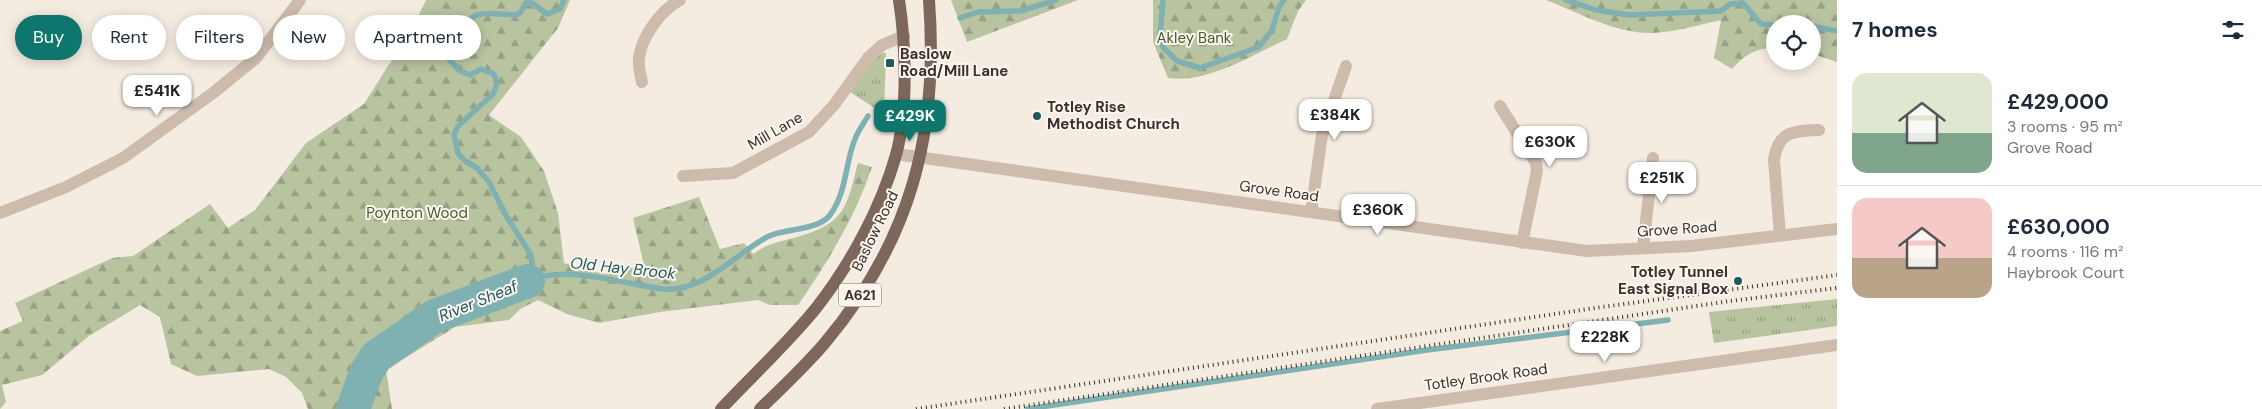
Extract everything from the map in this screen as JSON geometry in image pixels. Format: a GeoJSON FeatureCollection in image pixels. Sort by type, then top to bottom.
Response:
{"type":"FeatureCollection","features":[{"type":"Feature","properties":{"kind":"main road","name":"A621"},"geometry":{"type":"LineString","coordinates":[[721,409],[818,306],[856,247],[877,204],[896,154],[903,102],[904,36],[899,0]]}},
{"type":"Feature","properties":{"kind":"main road","name":"Baslow Road"},"geometry":{"type":"LineString","coordinates":[[760,409],[823,346],[866,286],[904,212],[921,156],[930,97],[932,33],[929,0]]}},
{"type":"Feature","properties":{"kind":"street"},"geometry":{"type":"LineString","coordinates":[[0,213],[66,187],[123,158],[213,93],[256,58],[300,0]]}},
{"type":"Feature","properties":{"kind":"street"},"geometry":{"type":"LineString","coordinates":[[642,82],[639,66],[641,49],[659,17],[672,4],[680,0]]}},
{"type":"Feature","properties":{"kind":"street","name":"Mill Lane"},"geometry":{"type":"LineString","coordinates":[[683,176],[733,173],[809,132],[834,105],[868,58],[882,45],[904,36]]}},
{"type":"Feature","properties":{"kind":"street"},"geometry":{"type":"LineString","coordinates":[[1310,212],[1322,135],[1346,66]]}},
{"type":"Feature","properties":{"kind":"street"},"geometry":{"type":"LineString","coordinates":[[1500,106],[1536,163],[1537,172],[1522,243]]}},
{"type":"Feature","properties":{"kind":"street"},"geometry":{"type":"LineString","coordinates":[[1780,235],[1774,160],[1775,151],[1780,140],[1788,133],[1819,130]]}},
{"type":"Feature","properties":{"kind":"street","name":"Grove Road"},"geometry":{"type":"LineString","coordinates":[[896,154],[1586,251],[1691,246],[1837,229]]}},
{"type":"Feature","properties":{"kind":"street"},"geometry":{"type":"LineString","coordinates":[[1643,248],[1653,158]]}},
{"type":"Feature","properties":{"kind":"street","name":"Totley Brook Road"},"geometry":{"type":"LineString","coordinates":[[1378,409],[1837,345]]}},
{"type":"Feature","properties":{"kind":"green space","name":"Poynton Wood"},"geometry":{"type":"Polygon","coordinates":[[[426,0],[570,0],[558,28],[489,115],[521,137],[544,171],[558,213],[564,263],[604,274],[644,265],[633,218],[699,197],[720,249],[744,243],[753,254],[770,244],[815,231],[827,225],[836,218],[847,201],[858,163],[872,167],[840,239],[798,305],[770,305],[758,300],[660,312],[599,323],[567,314],[538,300],[520,309],[509,320],[455,327],[386,370],[392,409],[308,409],[302,393],[286,377],[269,369],[197,376],[171,364],[160,317],[140,305],[89,336],[42,375],[2,385],[6,402],[0,409],[0,331],[23,321],[15,303],[112,258],[133,256],[210,204],[228,228],[255,210],[306,143],[364,104],[392,60],[481,60],[481,15],[419,15],[426,0]]]}},
{"type":"Feature","properties":{"kind":"green space"},"geometry":{"type":"Polygon","coordinates":[[[951,0],[1078,0],[967,42],[951,0]]]}},
{"type":"Feature","properties":{"kind":"green space","name":"Akley Bank"},"geometry":{"type":"Polygon","coordinates":[[[1153,0],[1306,0],[1298,11],[1287,39],[1214,73],[1183,79],[1168,78],[1153,42],[1153,0]]]}},
{"type":"Feature","properties":{"kind":"green space"},"geometry":{"type":"Polygon","coordinates":[[[1546,0],[1837,0],[1837,62],[1821,57],[1821,15],[1766,15],[1766,49],[1751,53],[1732,69],[1714,58],[1721,20],[1653,33],[1626,30],[1598,22],[1546,0]]]}},
{"type":"Feature","properties":{"kind":"green space"},"geometry":{"type":"Polygon","coordinates":[[[882,53],[886,53],[884,114],[850,92],[871,61],[882,53]]]}},
{"type":"Feature","properties":{"kind":"green space"},"geometry":{"type":"Polygon","coordinates":[[[1837,299],[1837,326],[1714,343],[1709,312],[1837,299]]]}},
{"type":"Feature","properties":{"kind":"waterway"},"geometry":{"type":"LineString","coordinates":[[528,281],[532,263],[531,255],[505,214],[489,182],[477,168],[465,161],[458,153],[454,135],[458,126],[493,94],[497,84],[494,74],[481,69],[470,75],[460,71],[445,55],[462,27],[476,16],[490,13],[511,15],[520,13],[526,3],[532,3],[547,14],[560,9],[564,0]]}},
{"type":"Feature","properties":{"kind":"waterway","name":"Old Hay Brook"},"geometry":{"type":"LineString","coordinates":[[960,18],[978,12],[1020,11],[1056,0]]}},
{"type":"Feature","properties":{"kind":"waterway","name":"Old Hay Brook"},"geometry":{"type":"LineString","coordinates":[[1163,0],[1160,36],[1163,47],[1177,61],[1200,68],[1259,47],[1272,30],[1279,7],[1284,0]]}},
{"type":"Feature","properties":{"kind":"waterway","name":"Old Hay Brook"},"geometry":{"type":"LineString","coordinates":[[1566,0],[1596,10],[1630,15],[1721,11],[1730,4],[1743,3],[1761,24],[1766,24]]}},
{"type":"Feature","properties":{"kind":"waterway","name":"Old Hay Brook"},"geometry":{"type":"LineString","coordinates":[[1821,28],[1837,31]]}},
{"type":"Feature","properties":{"kind":"waterway","name":"Old Hay Brook"},"geometry":{"type":"LineString","coordinates":[[528,281],[543,276],[560,274],[595,277],[663,289],[678,289],[705,279],[767,237],[809,227],[825,220],[836,206],[840,197],[855,139],[868,116]]}},
{"type":"Feature","properties":{"kind":"waterway","name":"River Sheaf"},"geometry":{"type":"LineString","coordinates":[[353,409],[366,373],[376,357],[435,316],[528,281]]}},
{"type":"Feature","properties":{"kind":"waterway"},"geometry":{"type":"LineString","coordinates":[[1027,409],[1427,350],[1668,320]]}},
{"type":"Feature","properties":{"kind":"railway"},"geometry":{"type":"LineString","coordinates":[[916,409],[1595,308],[1837,275]]}},
{"type":"Feature","properties":{"kind":"railway"},"geometry":{"type":"LineString","coordinates":[[1004,409],[1730,301],[1837,288]]}},
{"type":"Feature","properties":{"kind":"place","name":"Baslow Road/Mill Lane"},"geometry":{"type":"Point","coordinates":[890,63]}},
{"type":"Feature","properties":{"kind":"place","name":"Totley Rise Methodist Church"},"geometry":{"type":"Point","coordinates":[1037,116]}},
{"type":"Feature","properties":{"kind":"place","name":"Totley Tunnel East Signal Box"},"geometry":{"type":"Point","coordinates":[1738,281]}}]}
